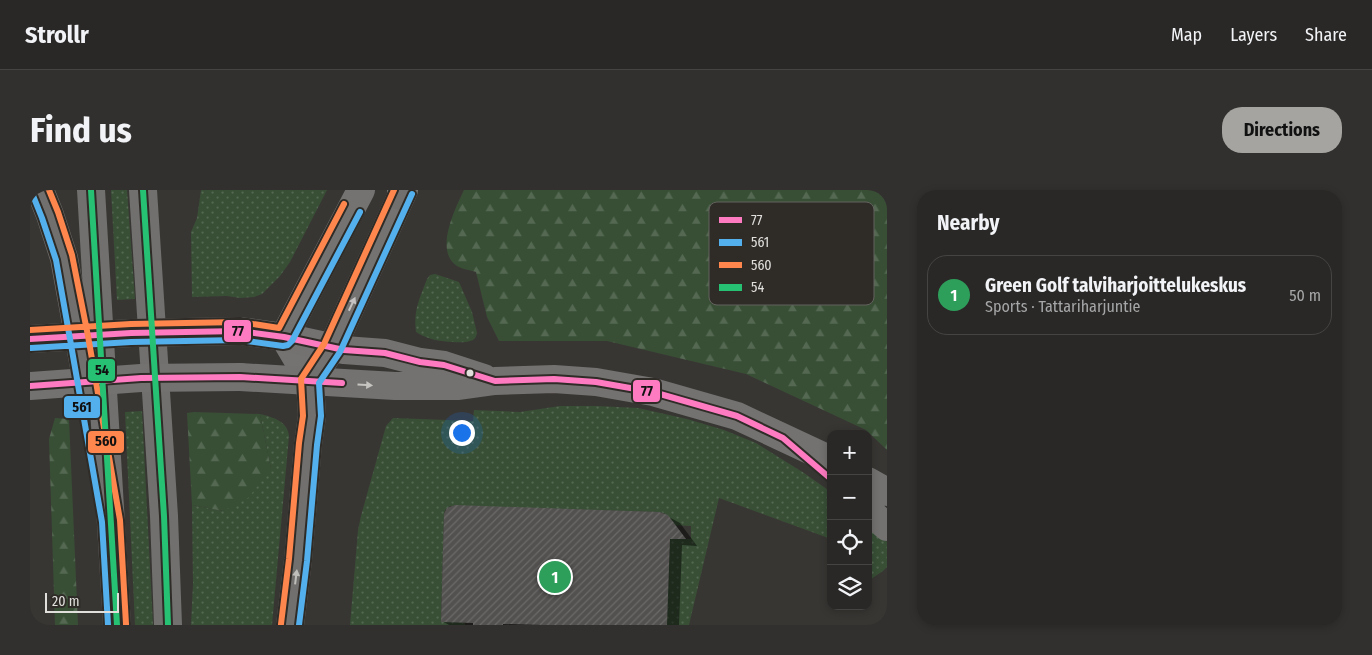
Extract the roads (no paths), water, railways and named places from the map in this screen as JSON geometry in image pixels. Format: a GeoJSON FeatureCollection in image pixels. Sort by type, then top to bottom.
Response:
{"type":"FeatureCollection","features":[{"type":"Feature","properties":{"kind":"highway"},"geometry":{"type":"LineString","coordinates":[[40,190],[64,258],[111,521]]}},
{"type":"Feature","properties":{"kind":"highway"},"geometry":{"type":"LineString","coordinates":[[91,190],[117,625]]}},
{"type":"Feature","properties":{"kind":"highway"},"geometry":{"type":"LineString","coordinates":[[143,190],[164,516],[168,625]]}},
{"type":"Feature","properties":{"kind":"highway"},"geometry":{"type":"LineString","coordinates":[[290,625],[312,416],[310,381]]}},
{"type":"Feature","properties":{"kind":"main road"},"geometry":{"type":"LineString","coordinates":[[284,337],[361,190]]}},
{"type":"Feature","properties":{"kind":"main road"},"geometry":{"type":"LineString","coordinates":[[310,381],[332,348],[402,192]]}},
{"type":"Feature","properties":{"kind":"main road"},"geometry":{"type":"LineString","coordinates":[[30,339],[131,333],[240,331],[284,337],[332,348],[385,354],[444,365],[495,381]]}},
{"type":"Feature","properties":{"kind":"main road"},"geometry":{"type":"LineString","coordinates":[[284,337],[310,381]]}},
{"type":"Feature","properties":{"kind":"main road"},"geometry":{"type":"LineString","coordinates":[[30,386],[141,378],[240,377],[394,386],[459,386],[495,381],[554,379],[596,382],[653,392],[737,416],[827,458]]}},
{"type":"Feature","properties":{"kind":"main road"},"geometry":{"type":"LineString","coordinates":[[783,438],[827,476]]}},
{"type":"Feature","properties":{"kind":"main road"},"geometry":{"type":"LineString","coordinates":[[872,483],[887,492]]}},
{"type":"Feature","properties":{"kind":"main road"},"geometry":{"type":"LineString","coordinates":[[872,514],[887,527]]}},
{"type":"Feature","properties":{"kind":"place","name":"Green Golf talviharjoittelukeskus"},"geometry":{"type":"Point","coordinates":[555,577]}}]}
